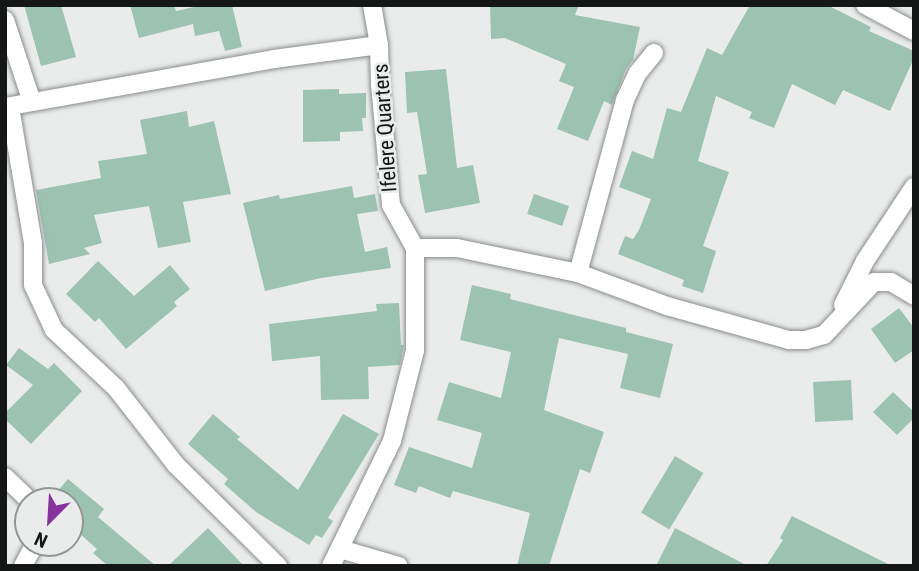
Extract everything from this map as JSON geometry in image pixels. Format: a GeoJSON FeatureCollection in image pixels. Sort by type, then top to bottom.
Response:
{"type":"FeatureCollection","features":[{"type":"Feature","properties":{"kind":"street","name":"Ifelere Quarters"},"geometry":{"type":"LineString","coordinates":[[331,566],[392,441],[415,351],[415,248],[391,205],[379,45],[372,5]]}},
{"type":"Feature","properties":{"kind":"street"},"geometry":{"type":"LineString","coordinates":[[865,5],[914,31]]}},
{"type":"Feature","properties":{"kind":"street"},"geometry":{"type":"LineString","coordinates":[[5,20],[32,102]]}},
{"type":"Feature","properties":{"kind":"street"},"geometry":{"type":"LineString","coordinates":[[278,566],[212,504],[176,465],[116,388],[54,330],[33,285],[33,243],[8,107],[274,59],[379,45]]}},
{"type":"Feature","properties":{"kind":"street"},"geometry":{"type":"LineString","coordinates":[[578,273],[625,100],[637,74],[654,52]]}},
{"type":"Feature","properties":{"kind":"street"},"geometry":{"type":"LineString","coordinates":[[415,248],[457,248],[578,273],[667,306],[789,340],[824,335],[837,317],[865,261],[914,187]]}},
{"type":"Feature","properties":{"kind":"street"},"geometry":{"type":"LineString","coordinates":[[837,317],[874,282],[891,282],[914,296]]}},
{"type":"Feature","properties":{"kind":"street"},"geometry":{"type":"LineString","coordinates":[[340,549],[399,566]]}},
{"type":"Feature","properties":{"kind":"building"},"geometry":{"type":"Polygon","coordinates":[[[24,5],[61,5],[76,57],[41,66],[24,5]]]}},
{"type":"Feature","properties":{"kind":"building"},"geometry":{"type":"Polygon","coordinates":[[[130,5],[174,5],[176,11],[203,5],[232,5],[242,47],[225,51],[219,31],[195,36],[193,24],[139,38],[130,5]]]}},
{"type":"Feature","properties":{"kind":"building"},"geometry":{"type":"Polygon","coordinates":[[[490,5],[579,5],[575,15],[640,27],[633,60],[626,69],[612,105],[604,101],[588,141],[557,129],[574,87],[559,81],[566,64],[505,38],[491,39],[490,5]]]}},
{"type":"Feature","properties":{"kind":"building"},"geometry":{"type":"Polygon","coordinates":[[[750,5],[827,5],[871,27],[869,31],[914,51],[914,58],[890,111],[843,90],[835,105],[792,84],[774,128],[749,118],[752,112],[716,96],[698,161],[729,172],[703,246],[716,251],[703,293],[682,286],[684,280],[618,254],[625,236],[633,239],[639,230],[651,199],[619,187],[632,151],[653,159],[667,108],[681,112],[707,48],[722,55],[750,5]]]}},
{"type":"Feature","properties":{"kind":"building"},"geometry":{"type":"Polygon","coordinates":[[[446,69],[457,168],[473,165],[480,203],[425,213],[418,175],[427,174],[417,112],[407,113],[405,72],[446,69]]]}},
{"type":"Feature","properties":{"kind":"building"},"geometry":{"type":"Polygon","coordinates":[[[339,89],[339,94],[366,93],[363,131],[340,132],[340,141],[303,142],[303,90],[339,89]]]}},
{"type":"Feature","properties":{"kind":"building"},"geometry":{"type":"Polygon","coordinates":[[[187,111],[189,127],[214,121],[231,194],[183,202],[191,242],[158,248],[149,206],[94,215],[102,243],[84,248],[90,254],[49,264],[36,190],[101,178],[98,161],[147,154],[140,120],[187,111]]]}},
{"type":"Feature","properties":{"kind":"building"},"geometry":{"type":"Polygon","coordinates":[[[352,186],[354,198],[375,194],[378,211],[357,214],[365,252],[387,247],[391,268],[321,278],[265,291],[243,203],[279,195],[280,199],[352,186]]]}},
{"type":"Feature","properties":{"kind":"building"},"geometry":{"type":"Polygon","coordinates":[[[534,194],[569,206],[562,226],[527,214],[534,194]]]}},
{"type":"Feature","properties":{"kind":"building"},"geometry":{"type":"Polygon","coordinates":[[[98,261],[134,296],[170,265],[190,289],[174,302],[177,306],[126,349],[99,318],[95,322],[66,294],[98,261]]]}},
{"type":"Feature","properties":{"kind":"building"},"geometry":{"type":"Polygon","coordinates":[[[472,285],[511,294],[510,299],[626,328],[626,332],[673,344],[660,398],[620,388],[628,354],[559,338],[544,410],[604,432],[590,473],[580,469],[549,566],[517,566],[530,513],[453,491],[450,498],[419,486],[416,493],[394,485],[409,447],[472,468],[482,433],[437,420],[449,382],[501,398],[511,352],[460,340],[472,285]]]}},
{"type":"Feature","properties":{"kind":"building"},"geometry":{"type":"Polygon","coordinates":[[[399,303],[401,345],[404,345],[400,365],[368,367],[369,399],[321,400],[320,356],[272,361],[269,324],[377,311],[376,304],[399,303]]]}},
{"type":"Feature","properties":{"kind":"building"},"geometry":{"type":"Polygon","coordinates":[[[899,308],[914,328],[914,350],[895,363],[871,329],[899,308]]]}},
{"type":"Feature","properties":{"kind":"building"},"geometry":{"type":"Polygon","coordinates":[[[19,348],[48,369],[54,363],[82,391],[31,444],[5,419],[5,413],[33,385],[6,365],[19,348]]]}},
{"type":"Feature","properties":{"kind":"building"},"geometry":{"type":"Polygon","coordinates":[[[851,380],[853,420],[815,422],[813,382],[851,380]]]}},
{"type":"Feature","properties":{"kind":"building"},"geometry":{"type":"Polygon","coordinates":[[[893,392],[914,412],[914,418],[897,435],[873,412],[893,392]]]}},
{"type":"Feature","properties":{"kind":"building"},"geometry":{"type":"Polygon","coordinates":[[[213,414],[240,437],[237,439],[298,490],[343,414],[379,434],[328,518],[333,521],[322,538],[316,535],[309,545],[256,512],[224,484],[228,479],[188,444],[213,414]]]}},
{"type":"Feature","properties":{"kind":"building"},"geometry":{"type":"Polygon","coordinates":[[[675,456],[703,473],[669,530],[641,513],[675,456]]]}},
{"type":"Feature","properties":{"kind":"building"},"geometry":{"type":"Polygon","coordinates":[[[68,479],[78,487],[61,487],[68,479]]]}},
{"type":"Feature","properties":{"kind":"building"},"geometry":{"type":"Polygon","coordinates":[[[84,492],[104,509],[98,517],[156,566],[108,566],[93,553],[97,549],[84,537],[84,492]]]}},
{"type":"Feature","properties":{"kind":"building"},"geometry":{"type":"Polygon","coordinates":[[[792,516],[892,566],[766,566],[783,540],[780,538],[792,516]]]}},
{"type":"Feature","properties":{"kind":"building"},"geometry":{"type":"Polygon","coordinates":[[[208,528],[244,566],[168,566],[208,528]]]}},
{"type":"Feature","properties":{"kind":"building"},"geometry":{"type":"Polygon","coordinates":[[[675,528],[748,566],[656,566],[675,528]]]}}]}
